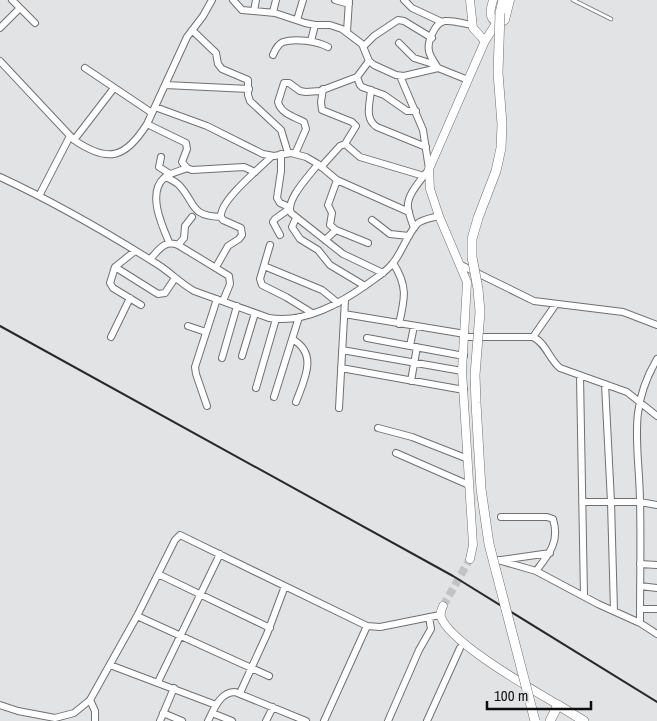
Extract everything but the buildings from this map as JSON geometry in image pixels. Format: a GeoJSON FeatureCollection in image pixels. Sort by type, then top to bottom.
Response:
{"type":"FeatureCollection","features":[{"type":"Feature","properties":{"kind":"main road"},"geometry":{"type":"LineString","coordinates":[[509,1],[498,18],[498,73],[502,124],[501,148],[496,171],[478,218],[472,240],[472,257],[480,312],[475,375],[476,403],[482,490],[489,544],[535,721]]}},
{"type":"Feature","properties":{"kind":"main road"},"geometry":{"type":"LineString","coordinates":[[550,721],[558,705],[584,721]]}},
{"type":"Feature","properties":{"kind":"street"},"geometry":{"type":"LineString","coordinates":[[12,0],[36,23]]}},
{"type":"Feature","properties":{"kind":"street"},"geometry":{"type":"LineString","coordinates":[[0,60],[72,138],[106,156],[119,154],[139,137],[147,124],[187,37],[203,16],[212,0]]}},
{"type":"Feature","properties":{"kind":"street"},"geometry":{"type":"LineString","coordinates":[[233,0],[242,10],[273,12],[315,25],[330,25],[347,32],[358,39],[364,46],[369,61],[400,76],[437,67]]}},
{"type":"Feature","properties":{"kind":"street"},"geometry":{"type":"LineString","coordinates":[[254,11],[256,0]]}},
{"type":"Feature","properties":{"kind":"street"},"geometry":{"type":"LineString","coordinates":[[273,12],[276,0]]}},
{"type":"Feature","properties":{"kind":"street"},"geometry":{"type":"LineString","coordinates":[[297,20],[303,0]]}},
{"type":"Feature","properties":{"kind":"street"},"geometry":{"type":"LineString","coordinates":[[334,0],[349,2],[347,32]]}},
{"type":"Feature","properties":{"kind":"street"},"geometry":{"type":"LineString","coordinates":[[404,0],[412,8],[442,22],[473,26]]}},
{"type":"Feature","properties":{"kind":"street"},"geometry":{"type":"LineString","coordinates":[[470,0],[473,26],[485,41]]}},
{"type":"Feature","properties":{"kind":"street"},"geometry":{"type":"LineString","coordinates":[[493,0],[490,15],[493,20],[498,18]]}},
{"type":"Feature","properties":{"kind":"street"},"geometry":{"type":"LineString","coordinates":[[0,28],[20,8]]}},
{"type":"Feature","properties":{"kind":"street"},"geometry":{"type":"LineString","coordinates":[[414,228],[407,208],[411,196],[427,173],[485,41],[498,18]]}},
{"type":"Feature","properties":{"kind":"street"},"geometry":{"type":"LineString","coordinates":[[364,46],[374,36],[398,20],[404,21],[432,38]]}},
{"type":"Feature","properties":{"kind":"street"},"geometry":{"type":"LineString","coordinates":[[437,67],[429,51],[436,28],[442,22]]}},
{"type":"Feature","properties":{"kind":"street"},"geometry":{"type":"LineString","coordinates":[[311,41],[315,25]]}},
{"type":"Feature","properties":{"kind":"street"},"geometry":{"type":"LineString","coordinates":[[192,30],[214,51],[219,67],[248,80],[250,101],[281,130],[288,154]]}},
{"type":"Feature","properties":{"kind":"street"},"geometry":{"type":"LineString","coordinates":[[273,54],[282,42],[311,41],[328,47]]}},
{"type":"Feature","properties":{"kind":"street"},"geometry":{"type":"LineString","coordinates":[[399,43],[414,58],[468,80]]}},
{"type":"Feature","properties":{"kind":"street"},"geometry":{"type":"LineString","coordinates":[[369,61],[357,76],[323,89],[306,92],[286,82],[282,86],[278,106],[283,111],[301,120],[306,125],[306,129],[288,154],[282,171],[277,198],[280,203],[289,208],[296,218],[348,257],[383,273]]}},
{"type":"Feature","properties":{"kind":"street"},"geometry":{"type":"LineString","coordinates":[[85,68],[114,88],[153,110],[207,126],[263,154],[272,156],[288,154],[306,157],[337,180],[409,212]]}},
{"type":"Feature","properties":{"kind":"street"},"geometry":{"type":"LineString","coordinates":[[357,76],[360,85],[384,94],[403,110],[416,111]]}},
{"type":"Feature","properties":{"kind":"street"},"geometry":{"type":"LineString","coordinates":[[400,76],[423,130],[430,189],[439,216],[467,282],[462,371],[473,545],[470,559]]}},
{"type":"Feature","properties":{"kind":"street"},"geometry":{"type":"LineString","coordinates":[[165,85],[249,90]]}},
{"type":"Feature","properties":{"kind":"street"},"geometry":{"type":"LineString","coordinates":[[39,196],[72,138],[114,88]]}},
{"type":"Feature","properties":{"kind":"street"},"geometry":{"type":"LineString","coordinates":[[280,235],[273,222],[275,219],[289,208],[292,200],[320,166],[344,144],[356,126],[352,122],[322,110],[323,89]]}},
{"type":"Feature","properties":{"kind":"street"},"geometry":{"type":"LineString","coordinates":[[371,90],[369,115],[371,123],[426,147]]}},
{"type":"Feature","properties":{"kind":"street"},"geometry":{"type":"LineString","coordinates":[[147,124],[186,143],[187,149],[182,162],[186,168],[192,170],[244,167],[255,172]]}},
{"type":"Feature","properties":{"kind":"street"},"geometry":{"type":"LineString","coordinates":[[344,144],[360,157],[427,173]]}},
{"type":"Feature","properties":{"kind":"street"},"geometry":{"type":"LineString","coordinates":[[160,156],[159,167],[177,183],[192,206],[208,216],[220,217],[241,228],[242,235],[228,246],[216,268]]}},
{"type":"Feature","properties":{"kind":"street"},"geometry":{"type":"LineString","coordinates":[[220,217],[225,203],[272,156]]}},
{"type":"Feature","properties":{"kind":"street"},"geometry":{"type":"LineString","coordinates":[[170,242],[158,216],[158,192],[167,176],[186,168]]}},
{"type":"Feature","properties":{"kind":"street"},"geometry":{"type":"LineString","coordinates":[[0,177],[39,196],[135,250],[194,291],[276,319],[289,319],[312,313],[341,301],[365,286],[394,263],[414,228],[422,221],[439,216]]}},
{"type":"Feature","properties":{"kind":"street"},"geometry":{"type":"LineString","coordinates":[[337,180],[328,205],[332,214],[330,225],[336,230],[368,244]]}},
{"type":"Feature","properties":{"kind":"street"},"geometry":{"type":"LineString","coordinates":[[178,245],[184,238],[185,226],[192,217]]}},
{"type":"Feature","properties":{"kind":"street"},"geometry":{"type":"LineString","coordinates":[[296,218],[292,227],[300,239],[318,250],[334,268],[365,286]]}},
{"type":"Feature","properties":{"kind":"street"},"geometry":{"type":"LineString","coordinates":[[372,220],[390,234],[410,236]]}},
{"type":"Feature","properties":{"kind":"street"},"geometry":{"type":"LineString","coordinates":[[325,240],[336,230]]}},
{"type":"Feature","properties":{"kind":"street"},"geometry":{"type":"LineString","coordinates":[[150,259],[166,243],[170,242],[226,273],[230,280],[206,332],[197,361],[196,374],[207,406]]}},
{"type":"Feature","properties":{"kind":"street"},"geometry":{"type":"LineString","coordinates":[[270,245],[260,279],[262,285],[312,313]]}},
{"type":"Feature","properties":{"kind":"street"},"geometry":{"type":"LineString","coordinates":[[135,250],[115,267],[110,283],[113,288],[141,305]]}},
{"type":"Feature","properties":{"kind":"street"},"geometry":{"type":"LineString","coordinates":[[394,263],[404,286],[400,324]]}},
{"type":"Feature","properties":{"kind":"street"},"geometry":{"type":"LineString","coordinates":[[461,265],[524,298],[534,301],[623,312],[657,325]]}},
{"type":"Feature","properties":{"kind":"street"},"geometry":{"type":"LineString","coordinates":[[264,266],[322,290],[341,301],[344,314],[339,408]]}},
{"type":"Feature","properties":{"kind":"street"},"geometry":{"type":"LineString","coordinates":[[115,267],[158,294],[165,293],[175,278]]}},
{"type":"Feature","properties":{"kind":"street"},"geometry":{"type":"LineString","coordinates":[[111,337],[130,298]]}},
{"type":"Feature","properties":{"kind":"street"},"geometry":{"type":"LineString","coordinates":[[533,338],[556,304]]}},
{"type":"Feature","properties":{"kind":"street"},"geometry":{"type":"LineString","coordinates":[[222,358],[236,306]]}},
{"type":"Feature","properties":{"kind":"street"},"geometry":{"type":"LineString","coordinates":[[242,356],[256,313]]}},
{"type":"Feature","properties":{"kind":"street"},"geometry":{"type":"LineString","coordinates":[[344,314],[465,336],[533,338],[541,342],[555,364],[560,368],[627,392],[657,416]]}},
{"type":"Feature","properties":{"kind":"street"},"geometry":{"type":"LineString","coordinates":[[274,397],[299,317]]}},
{"type":"Feature","properties":{"kind":"street"},"geometry":{"type":"LineString","coordinates":[[256,388],[276,319]]}},
{"type":"Feature","properties":{"kind":"street"},"geometry":{"type":"LineString","coordinates":[[188,326],[206,332]]}},
{"type":"Feature","properties":{"kind":"street"},"geometry":{"type":"LineString","coordinates":[[411,381],[414,363],[414,326]]}},
{"type":"Feature","properties":{"kind":"street"},"geometry":{"type":"LineString","coordinates":[[367,338],[464,356]]}},
{"type":"Feature","properties":{"kind":"street"},"geometry":{"type":"LineString","coordinates":[[292,339],[303,347],[308,358],[306,375],[296,402]]}},
{"type":"Feature","properties":{"kind":"street"},"geometry":{"type":"LineString","coordinates":[[342,350],[462,371]]}},
{"type":"Feature","properties":{"kind":"street"},"geometry":{"type":"LineString","coordinates":[[640,623],[640,502],[636,431],[639,400],[657,359]]}},
{"type":"Feature","properties":{"kind":"street"},"geometry":{"type":"LineString","coordinates":[[341,368],[464,390]]}},
{"type":"Feature","properties":{"kind":"street"},"geometry":{"type":"LineString","coordinates":[[580,376],[584,596]]}},
{"type":"Feature","properties":{"kind":"street"},"geometry":{"type":"LineString","coordinates":[[605,384],[614,611]]}},
{"type":"Feature","properties":{"kind":"street"},"geometry":{"type":"LineString","coordinates":[[378,428],[412,437],[468,459]]}},
{"type":"Feature","properties":{"kind":"street"},"geometry":{"type":"LineString","coordinates":[[396,453],[470,485]]}},
{"type":"Feature","properties":{"kind":"street"},"geometry":{"type":"LineString","coordinates":[[582,502],[640,502],[657,505]]}},
{"type":"Feature","properties":{"kind":"street"},"geometry":{"type":"LineString","coordinates":[[501,517],[547,517],[552,519],[554,542],[550,552],[536,571]]}},
{"type":"Feature","properties":{"kind":"street"},"geometry":{"type":"LineString","coordinates":[[0,705],[18,711],[55,718],[74,713],[90,700],[137,616],[175,540],[180,535],[367,626],[380,627],[440,615]]}},
{"type":"Feature","properties":{"kind":"street"},"geometry":{"type":"LineString","coordinates":[[550,552],[498,560],[536,571],[640,623],[657,634]]}},
{"type":"Feature","properties":{"kind":"street"},"geometry":{"type":"LineString","coordinates":[[158,682],[220,554]]}},
{"type":"Feature","properties":{"kind":"street"},"geometry":{"type":"LineString","coordinates":[[640,564],[657,565]]}},
{"type":"Feature","properties":{"kind":"street"},"geometry":{"type":"LineString","coordinates":[[158,574],[270,628]]}},
{"type":"Feature","properties":{"kind":"street"},"geometry":{"type":"LineString","coordinates":[[240,693],[270,628],[284,586]]}},
{"type":"Feature","properties":{"kind":"street"},"geometry":{"type":"LineString","coordinates":[[640,586],[657,588]]}},
{"type":"Feature","properties":{"kind":"street"},"geometry":{"type":"LineString","coordinates":[[440,615],[443,606]]}},
{"type":"Feature","properties":{"kind":"street"},"geometry":{"type":"LineString","coordinates":[[640,609],[657,609]]}},
{"type":"Feature","properties":{"kind":"street"},"geometry":{"type":"LineString","coordinates":[[440,615],[448,627],[472,650],[558,705]]}},
{"type":"Feature","properties":{"kind":"street"},"geometry":{"type":"LineString","coordinates":[[137,616],[269,676]]}},
{"type":"Feature","properties":{"kind":"street"},"geometry":{"type":"LineString","coordinates":[[388,721],[419,650],[431,629],[429,617]]}},
{"type":"Feature","properties":{"kind":"street"},"geometry":{"type":"LineString","coordinates":[[324,721],[367,626]]}},
{"type":"Feature","properties":{"kind":"street"},"geometry":{"type":"LineString","coordinates":[[428,721],[460,648]]}},
{"type":"Feature","properties":{"kind":"street"},"geometry":{"type":"LineString","coordinates":[[110,665],[216,705]]}},
{"type":"Feature","properties":{"kind":"street"},"geometry":{"type":"LineString","coordinates":[[160,721],[174,688]]}},
{"type":"Feature","properties":{"kind":"street"},"geometry":{"type":"LineString","coordinates":[[208,721],[216,705],[224,695],[230,692],[240,693],[306,721]]}},
{"type":"Feature","properties":{"kind":"street"},"geometry":{"type":"LineString","coordinates":[[90,700],[95,711],[95,721]]}},
{"type":"Feature","properties":{"kind":"street"},"geometry":{"type":"LineString","coordinates":[[266,721],[273,707]]}},
{"type":"Feature","properties":{"kind":"street"},"geometry":{"type":"LineString","coordinates":[[212,712],[232,721]]}},
{"type":"Feature","properties":{"kind":"street"},"geometry":{"type":"LineString","coordinates":[[163,713],[182,721]]}},
{"type":"Feature","properties":{"kind":"lane"},"geometry":{"type":"LineString","coordinates":[[573,0],[610,19]]}},
{"type":"Feature","properties":{"kind":"tunnel"},"geometry":{"type":"LineString","coordinates":[[443,606],[470,559]]}},
{"type":"Feature","properties":{"kind":"railway"},"geometry":{"type":"LineString","coordinates":[[0,326],[453,576],[657,702]]}}]}
